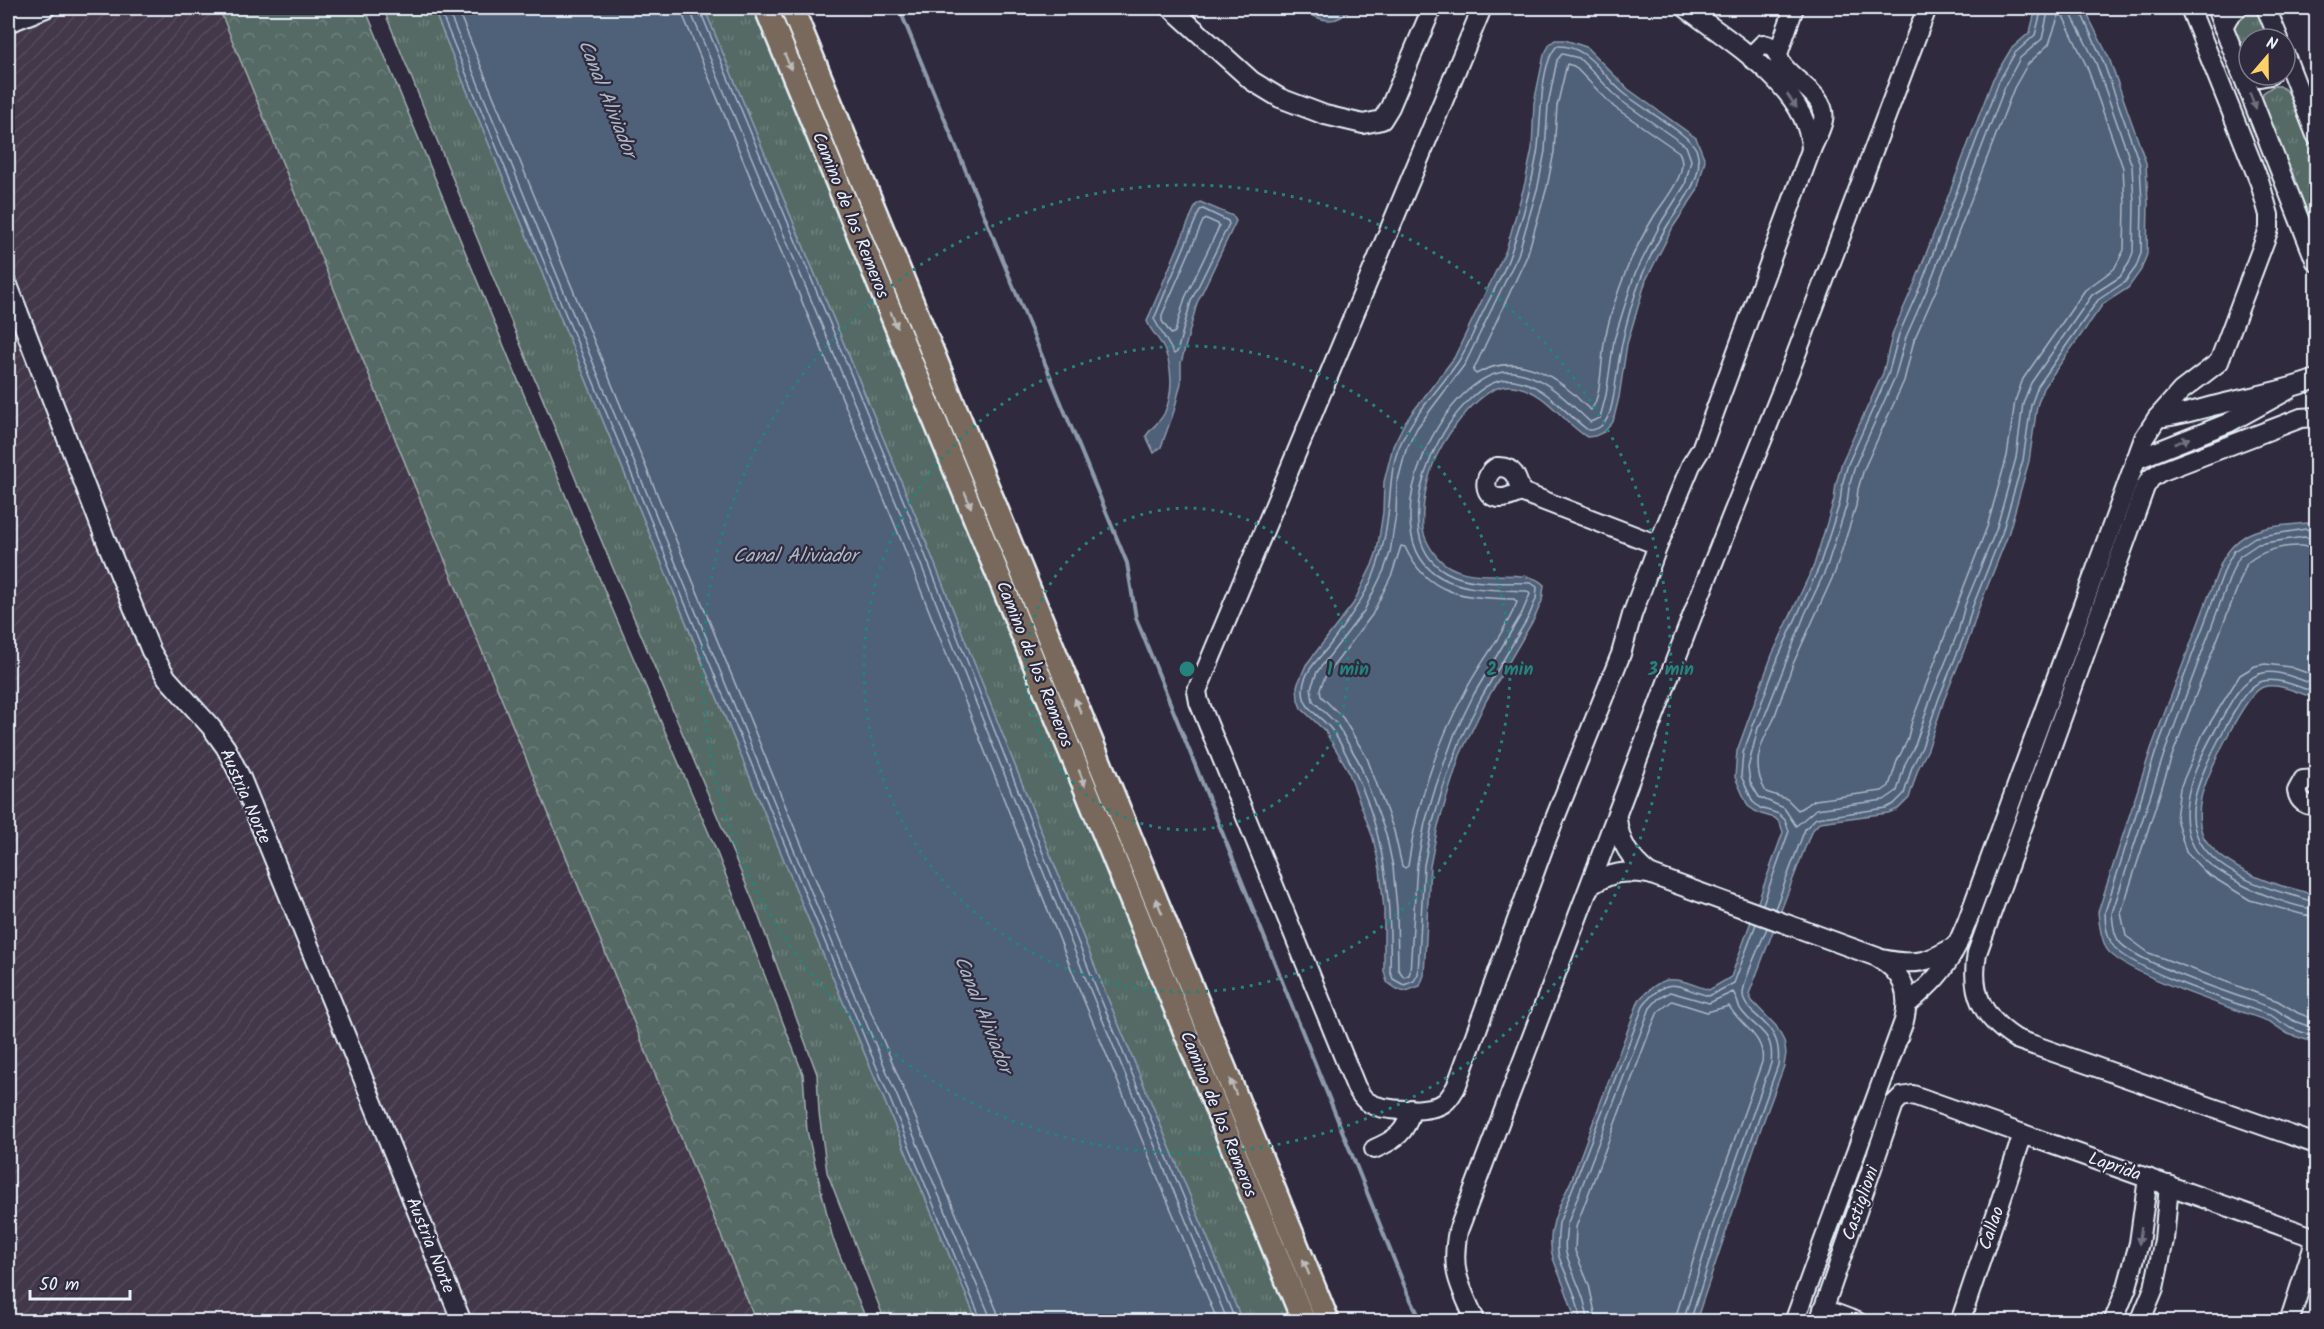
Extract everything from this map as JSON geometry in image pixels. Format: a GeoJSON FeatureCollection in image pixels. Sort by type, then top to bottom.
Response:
{"type":"FeatureCollection","features":[{"type":"Feature","properties":{"kind":"main road","name":"Camino de los Remeros"},"geometry":{"type":"LineString","coordinates":[[766,8],[1304,1322]]}},
{"type":"Feature","properties":{"kind":"main road","name":"Camino de los Remeros"},"geometry":{"type":"LineString","coordinates":[[792,8],[1328,1322]]}},
{"type":"Feature","properties":{"kind":"street"},"geometry":{"type":"LineString","coordinates":[[8,23],[46,8]]}},
{"type":"Feature","properties":{"kind":"street"},"geometry":{"type":"LineString","coordinates":[[1171,8],[1252,81],[1280,98],[1325,115],[1363,124],[1382,120],[1390,107],[1432,8]]}},
{"type":"Feature","properties":{"kind":"street"},"geometry":{"type":"LineString","coordinates":[[1482,8],[1197,691],[1199,702],[1356,1087],[1368,1103],[1387,1108],[1411,1110],[1438,1106],[1445,1102],[1456,1087],[1547,838],[1621,654],[1632,615],[1658,545],[1691,465],[1701,449],[1811,150],[1809,133],[1802,116],[1767,57],[1702,8]]}},
{"type":"Feature","properties":{"kind":"street"},"geometry":{"type":"LineString","coordinates":[[1686,8],[1767,57]]}},
{"type":"Feature","properties":{"kind":"street"},"geometry":{"type":"LineString","coordinates":[[1767,57],[1772,38],[1785,8]]}},
{"type":"Feature","properties":{"kind":"street"},"geometry":{"type":"LineString","coordinates":[[1767,57],[1794,8]]}},
{"type":"Feature","properties":{"kind":"street"},"geometry":{"type":"LineString","coordinates":[[1476,1322],[1457,1278],[1454,1261],[1458,1231],[1701,593],[1794,360],[1927,8]]}},
{"type":"Feature","properties":{"kind":"street"},"geometry":{"type":"LineString","coordinates":[[1908,1004],[1935,981],[1949,962],[1957,945],[2144,438],[2157,418],[2181,391],[2219,362],[2269,229],[2267,208],[2260,183],[2190,8]]}},
{"type":"Feature","properties":{"kind":"street"},"geometry":{"type":"LineString","coordinates":[[2216,8],[2237,62]]}},
{"type":"Feature","properties":{"kind":"street"},"geometry":{"type":"LineString","coordinates":[[2223,27],[2229,16],[2238,8]]}},
{"type":"Feature","properties":{"kind":"street"},"geometry":{"type":"LineString","coordinates":[[2270,10],[2275,27]]}},
{"type":"Feature","properties":{"kind":"street"},"geometry":{"type":"LineString","coordinates":[[2247,87],[2316,262]]}},
{"type":"Feature","properties":{"kind":"street"},"geometry":{"type":"LineString","coordinates":[[2297,87],[2316,135]]}},
{"type":"Feature","properties":{"kind":"street","name":"Austria Norte"},"geometry":{"type":"LineString","coordinates":[[8,285],[151,651],[167,678],[211,727],[226,748],[241,778],[462,1322]]}},
{"type":"Feature","properties":{"kind":"street"},"geometry":{"type":"LineString","coordinates":[[2157,418],[2179,416],[2220,404],[2288,390],[2316,380]]}},
{"type":"Feature","properties":{"kind":"street"},"geometry":{"type":"LineString","coordinates":[[2135,460],[2228,423],[2288,390]]}},
{"type":"Feature","properties":{"kind":"street"},"geometry":{"type":"LineString","coordinates":[[2316,417],[2301,418],[2160,472],[2151,478],[2145,487],[1977,954],[1974,972],[1976,990],[1988,1015],[1999,1028],[2016,1040],[2316,1144]]}},
{"type":"Feature","properties":{"kind":"street"},"geometry":{"type":"LineString","coordinates":[[1521,492],[1658,545]]}},
{"type":"Feature","properties":{"kind":"street"},"geometry":{"type":"LineString","coordinates":[[2316,779],[2303,780],[2297,791],[2300,800],[2304,803],[2316,804]]}},
{"type":"Feature","properties":{"kind":"street"},"geometry":{"type":"LineString","coordinates":[[1617,818],[1619,837],[1628,853],[1634,862],[1649,874]]}},
{"type":"Feature","properties":{"kind":"street"},"geometry":{"type":"LineString","coordinates":[[1590,886],[1605,876],[1620,871],[1649,874],[1877,957],[1914,963],[1937,957],[1957,945]]}},
{"type":"Feature","properties":{"kind":"street"},"geometry":{"type":"LineString","coordinates":[[1794,1322],[1904,1021],[1908,1004],[1896,971],[1877,957]]}},
{"type":"Feature","properties":{"kind":"street","name":"Laprida"},"geometry":{"type":"LineString","coordinates":[[1913,1095],[2316,1238]]}},
{"type":"Feature","properties":{"kind":"street","name":"Castiglioni"},"geometry":{"type":"LineString","coordinates":[[1821,1315],[1894,1104],[1901,1097],[1913,1095]]}},
{"type":"Feature","properties":{"kind":"street"},"geometry":{"type":"LineString","coordinates":[[1374,1149],[1399,1136],[1409,1120],[1411,1110]]}},
{"type":"Feature","properties":{"kind":"street","name":"Callao"},"geometry":{"type":"LineString","coordinates":[[1960,1322],[2023,1134]]}},
{"type":"Feature","properties":{"kind":"street"},"geometry":{"type":"LineString","coordinates":[[2113,1322],[2127,1287],[2139,1243],[2148,1178]]}},
{"type":"Feature","properties":{"kind":"street"},"geometry":{"type":"LineString","coordinates":[[2140,1322],[2154,1287],[2158,1269],[2164,1240],[2169,1185]]}},
{"type":"Feature","properties":{"kind":"street"},"geometry":{"type":"LineString","coordinates":[[2289,1322],[2316,1238]]}},
{"type":"Feature","properties":{"kind":"street"},"geometry":{"type":"LineString","coordinates":[[1821,1315],[1858,1322]]}},
{"type":"Feature","properties":{"kind":"shaded area"},"geometry":{"type":"Polygon","coordinates":[[[8,8],[219,8],[756,1321],[8,1321],[8,8]]]}},
{"type":"Feature","properties":{"kind":"green space"},"geometry":{"type":"Polygon","coordinates":[[[219,8],[365,8],[608,599],[714,845],[803,1074],[807,1131],[833,1239],[867,1321],[756,1321],[219,8]]]}},
{"type":"Feature","properties":{"kind":"green space"},"geometry":{"type":"Polygon","coordinates":[[[383,8],[433,8],[812,928],[977,1321],[885,1321],[827,1172],[819,1113],[817,1074],[753,901],[578,485],[383,8]]]}},
{"type":"Feature","properties":{"kind":"green space"},"geometry":{"type":"Polygon","coordinates":[[[704,8],[755,8],[1293,1321],[1242,1321],[1103,987],[916,517],[704,8]]]}},
{"type":"Feature","properties":{"kind":"green space"},"geometry":{"type":"Polygon","coordinates":[[[2254,12],[2262,19],[2265,27],[2237,27],[2237,36],[2234,29],[2235,22],[2244,13],[2254,12]]]}},
{"type":"Feature","properties":{"kind":"green space"},"geometry":{"type":"Polygon","coordinates":[[[2272,87],[2281,87],[2288,92],[2316,161],[2316,242],[2262,101],[2263,93],[2272,87]]]}},
{"type":"Feature","properties":{"kind":"water","name":"Canal Aliviador"},"geometry":{"type":"Polygon","coordinates":[[[433,8],[704,8],[916,517],[1103,987],[1242,1321],[977,1321],[812,928],[433,8]]]}},
{"type":"Feature","properties":{"kind":"water"},"geometry":{"type":"Polygon","coordinates":[[[1295,8],[1351,8],[1338,19],[1324,20],[1295,8]]]}},
{"type":"Feature","properties":{"kind":"water"},"geometry":{"type":"Polygon","coordinates":[[[2036,8],[2084,8],[2109,58],[2146,163],[2147,254],[2141,270],[2128,288],[2103,304],[2043,388],[2037,406],[2029,461],[2008,535],[1909,798],[1898,809],[1888,813],[1820,822],[1811,832],[1749,994],[1752,1001],[1776,1026],[1784,1041],[1786,1053],[1784,1066],[1696,1321],[1575,1321],[1551,1248],[1555,1218],[1639,1000],[1657,984],[1664,981],[1679,980],[1709,990],[1731,977],[1783,832],[1780,823],[1775,818],[1758,813],[1748,806],[1735,777],[1737,751],[1772,655],[1814,565],[1834,500],[1842,462],[1883,373],[1893,332],[1916,280],[1993,79],[2011,49],[2030,32],[2036,8]]]}},
{"type":"Feature","properties":{"kind":"water"},"geometry":{"type":"Polygon","coordinates":[[[1555,40],[1565,40],[1586,47],[1628,89],[1696,138],[1705,160],[1697,191],[1673,227],[1646,280],[1627,344],[1613,422],[1604,432],[1587,437],[1535,394],[1513,386],[1502,387],[1478,400],[1467,411],[1448,436],[1433,465],[1424,502],[1423,529],[1428,544],[1437,557],[1449,567],[1463,572],[1478,575],[1522,576],[1535,579],[1544,585],[1542,601],[1534,619],[1486,701],[1460,755],[1438,826],[1430,866],[1424,975],[1420,986],[1406,991],[1397,989],[1387,982],[1384,971],[1384,910],[1380,869],[1373,838],[1347,768],[1325,731],[1301,708],[1297,686],[1306,665],[1353,604],[1372,565],[1377,551],[1383,512],[1384,482],[1393,446],[1405,422],[1454,358],[1506,250],[1532,149],[1534,103],[1544,55],[1555,40]]]}},
{"type":"Feature","properties":{"kind":"water"},"geometry":{"type":"Polygon","coordinates":[[[1200,202],[1233,216],[1236,221],[1197,303],[1181,363],[1181,383],[1174,411],[1161,447],[1154,453],[1146,436],[1164,414],[1171,379],[1166,353],[1147,321],[1191,216],[1200,202]]]}},
{"type":"Feature","properties":{"kind":"water"},"geometry":{"type":"Polygon","coordinates":[[[2308,523],[2316,528],[2316,699],[2276,686],[2263,687],[2255,693],[2237,719],[2218,756],[2204,788],[2199,815],[2204,838],[2214,850],[2232,864],[2261,879],[2316,897],[2316,1043],[2288,1034],[2270,1022],[2181,990],[2116,958],[2106,948],[2100,930],[2098,912],[2151,749],[2221,563],[2238,541],[2247,535],[2269,527],[2308,523]]]}},
{"type":"Feature","properties":{"kind":"waterway"},"geometry":{"type":"LineString","coordinates":[[899,8],[1127,563],[1136,618],[1407,1292],[1422,1322]]}}]}
